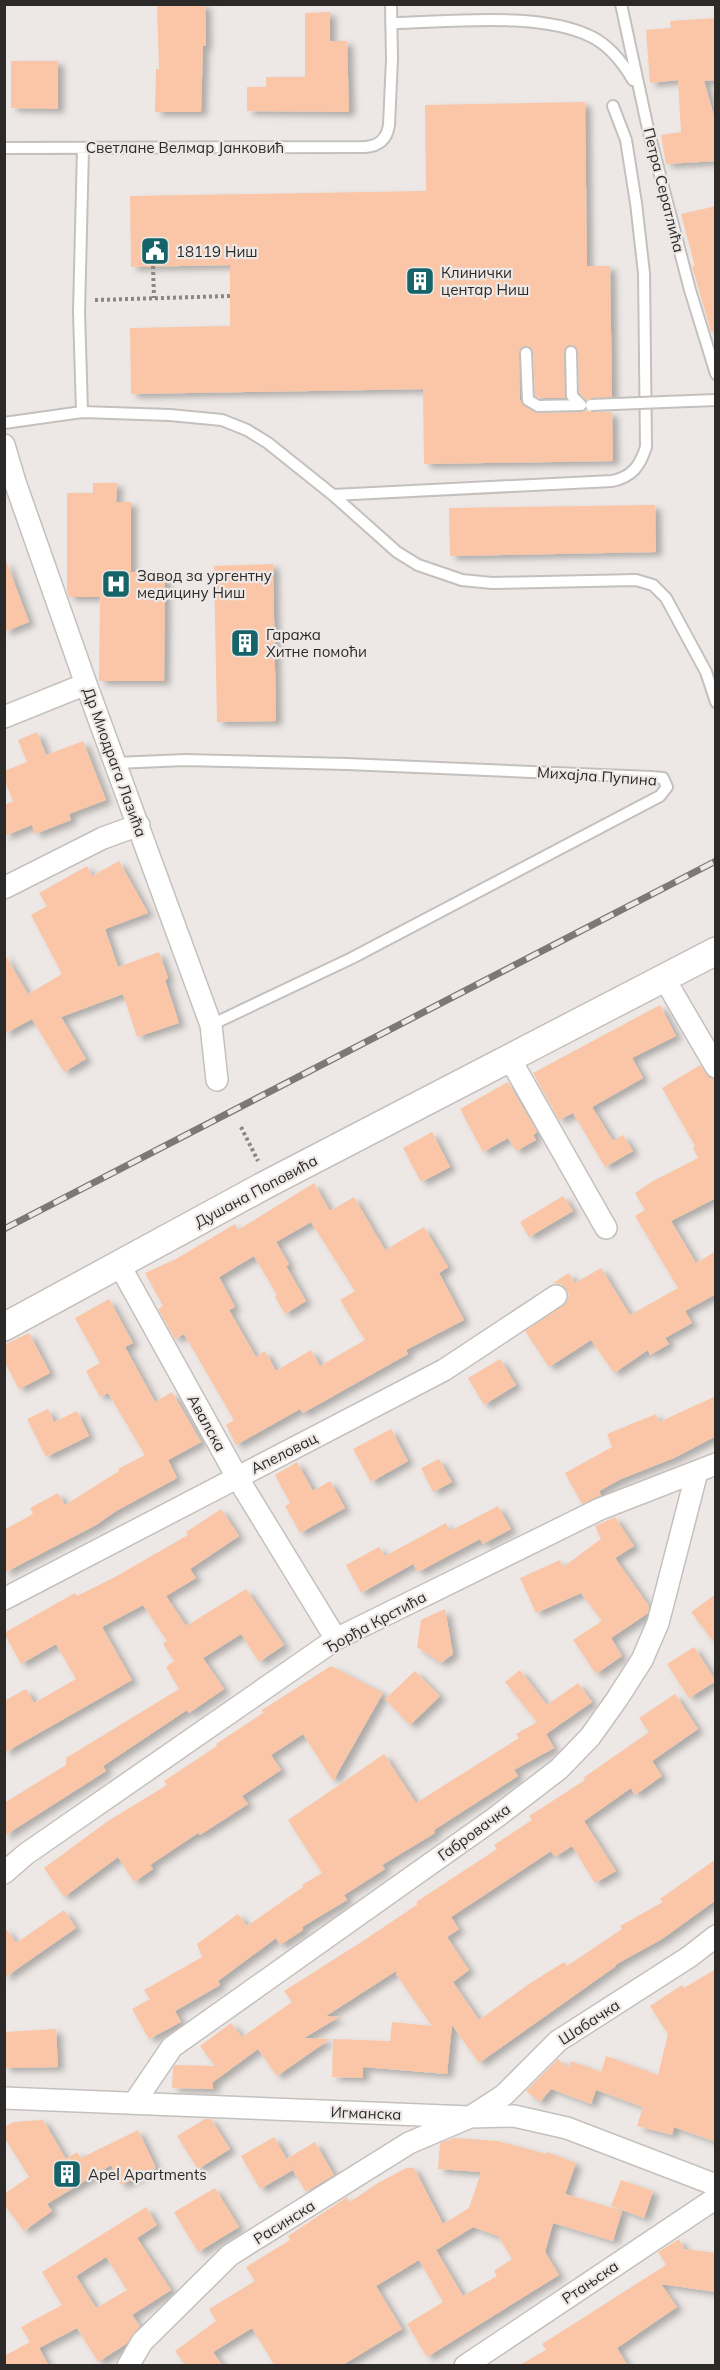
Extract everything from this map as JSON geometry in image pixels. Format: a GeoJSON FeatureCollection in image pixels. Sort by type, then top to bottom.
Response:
{"type":"FeatureCollection","features":[{"type":"Feature","properties":{"kind":"street","name":"Др Миодрага Лазића"},"geometry":{"type":"LineString","coordinates":[[4,445],[10,484],[139,825],[211,1025],[217,1080]]}},
{"type":"Feature","properties":{"kind":"street"},"geometry":{"type":"LineString","coordinates":[[4,717],[86,684]]}},
{"type":"Feature","properties":{"kind":"street"},"geometry":{"type":"LineString","coordinates":[[4,888],[103,837],[139,825]]}},
{"type":"Feature","properties":{"kind":"street","name":"Душана Поповића"},"geometry":{"type":"LineString","coordinates":[[4,1327],[120,1266],[267,1184],[716,951]]}},
{"type":"Feature","properties":{"kind":"street"},"geometry":{"type":"LineString","coordinates":[[664,978],[716,1067]]}},
{"type":"Feature","properties":{"kind":"street"},"geometry":{"type":"LineString","coordinates":[[510,1059],[606,1228]]}},
{"type":"Feature","properties":{"kind":"street","name":"Авалска"},"geometry":{"type":"LineString","coordinates":[[120,1266],[237,1476],[336,1639]]}},
{"type":"Feature","properties":{"kind":"street","name":"Апеловац"},"geometry":{"type":"LineString","coordinates":[[4,1599],[444,1370],[556,1296]]}},
{"type":"Feature","properties":{"kind":"street","name":"Ђорђа Крстића"},"geometry":{"type":"LineString","coordinates":[[4,1873],[27,1854],[336,1639],[600,1509],[706,1468]]}},
{"type":"Feature","properties":{"kind":"street","name":"Габровачка"},"geometry":{"type":"LineString","coordinates":[[134,2103],[172,2047],[495,1818],[559,1769],[590,1737],[642,1660],[658,1623],[706,1468]]}},
{"type":"Feature","properties":{"kind":"street","name":"Шабачка"},"geometry":{"type":"LineString","coordinates":[[470,2117],[504,2095],[558,2041],[689,1957],[716,1936]]}},
{"type":"Feature","properties":{"kind":"street","name":"Игманска"},"geometry":{"type":"LineString","coordinates":[[4,2098],[470,2117],[514,2116],[567,2128],[716,2185]]}},
{"type":"Feature","properties":{"kind":"street","name":"Расинска"},"geometry":{"type":"LineString","coordinates":[[128,2366],[142,2342],[230,2255],[409,2143],[470,2117]]}},
{"type":"Feature","properties":{"kind":"street","name":"Ртањска"},"geometry":{"type":"LineString","coordinates":[[465,2366],[716,2198]]}},
{"type":"Feature","properties":{"kind":"lane"},"geometry":{"type":"LineString","coordinates":[[391,4],[391,23],[518,21],[556,25],[585,34],[603,44],[625,67],[639,87]]}},
{"type":"Feature","properties":{"kind":"lane","name":"Петра Сератлића"},"geometry":{"type":"LineString","coordinates":[[621,4],[639,87],[690,290],[716,374]]}},
{"type":"Feature","properties":{"kind":"lane","name":"Светлане Велмар Јанковић"},"geometry":{"type":"LineString","coordinates":[[4,148],[365,147],[381,142],[388,131],[392,59],[391,23]]}},
{"type":"Feature","properties":{"kind":"lane"},"geometry":{"type":"LineString","coordinates":[[333,495],[612,481],[624,479],[635,470],[642,459],[645,447],[644,273],[626,140],[613,106]]}},
{"type":"Feature","properties":{"kind":"lane"},"geometry":{"type":"LineString","coordinates":[[82,412],[79,300],[83,148]]}},
{"type":"Feature","properties":{"kind":"lane"},"geometry":{"type":"LineString","coordinates":[[571,352],[572,396],[586,405]]}},
{"type":"Feature","properties":{"kind":"lane"},"geometry":{"type":"LineString","coordinates":[[526,353],[528,400],[538,406],[716,400]]}},
{"type":"Feature","properties":{"kind":"lane"},"geometry":{"type":"LineString","coordinates":[[4,423],[82,412],[170,415],[222,420],[247,430],[268,443],[333,495],[397,552],[418,566],[462,580],[492,583],[636,580],[653,585],[666,598],[711,674],[716,702]]}},
{"type":"Feature","properties":{"kind":"lane","name":"Михајла Пупина"},"geometry":{"type":"LineString","coordinates":[[116,764],[185,760],[347,764],[657,777],[666,783],[665,791],[650,801],[352,958],[211,1025]]}},
{"type":"Feature","properties":{"kind":"path"},"geometry":{"type":"LineString","coordinates":[[153,266],[154,298]]}},
{"type":"Feature","properties":{"kind":"path"},"geometry":{"type":"LineString","coordinates":[[79,300],[230,296]]}},
{"type":"Feature","properties":{"kind":"path"},"geometry":{"type":"LineString","coordinates":[[241,1127],[255,1153]]}},
{"type":"Feature","properties":{"kind":"building"},"geometry":{"type":"Polygon","coordinates":[[[157,4],[205,4],[206,46],[203,46],[201,112],[155,112],[156,69],[159,69],[157,4]]]}},
{"type":"Feature","properties":{"kind":"building"},"geometry":{"type":"Polygon","coordinates":[[[330,12],[330,41],[347,41],[349,112],[247,111],[247,87],[266,87],[266,77],[305,77],[305,13],[330,12]]]}},
{"type":"Feature","properties":{"kind":"building"},"geometry":{"type":"Polygon","coordinates":[[[716,18],[716,80],[704,81],[716,123],[716,161],[666,164],[661,135],[681,132],[678,80],[650,83],[646,30],[671,28],[670,21],[716,18]]]}},
{"type":"Feature","properties":{"kind":"building"},"geometry":{"type":"Polygon","coordinates":[[[11,61],[58,61],[58,109],[11,108],[11,61]]]}},
{"type":"Feature","properties":{"kind":"building","name":"Клинички центар Ниш"},"geometry":{"type":"Polygon","coordinates":[[[585,102],[587,266],[610,266],[612,397],[586,400],[579,393],[578,351],[571,345],[567,346],[564,352],[565,398],[535,396],[533,352],[526,346],[522,347],[519,353],[520,400],[524,406],[538,413],[586,410],[612,412],[613,461],[424,464],[423,389],[131,394],[130,328],[230,326],[230,265],[131,267],[130,196],[426,191],[425,105],[585,102]]]}},
{"type":"Feature","properties":{"kind":"building"},"geometry":{"type":"Polygon","coordinates":[[[716,206],[716,331],[711,332],[692,266],[695,266],[681,214],[716,206]]]}},
{"type":"Feature","properties":{"kind":"building","name":"Завод за ургентну медицину Ниш"},"geometry":{"type":"Polygon","coordinates":[[[93,483],[117,483],[116,502],[131,502],[131,572],[165,572],[164,681],[99,681],[100,597],[69,597],[67,591],[67,493],[93,493],[93,483]]]}},
{"type":"Feature","properties":{"kind":"building"},"geometry":{"type":"Polygon","coordinates":[[[655,505],[656,552],[450,556],[449,508],[655,505]]]}},
{"type":"Feature","properties":{"kind":"building"},"geometry":{"type":"Polygon","coordinates":[[[6,561],[29,622],[4,632],[4,562],[6,561]]]}},
{"type":"Feature","properties":{"kind":"building","name":"Гаража Хитне помоћи"},"geometry":{"type":"Polygon","coordinates":[[[273,564],[276,721],[217,722],[214,566],[273,564]]]}},
{"type":"Feature","properties":{"kind":"building"},"geometry":{"type":"Polygon","coordinates":[[[37,732],[46,755],[83,741],[106,800],[69,814],[71,820],[35,834],[32,825],[4,836],[4,805],[13,801],[4,779],[4,771],[27,762],[18,740],[37,732]]]}},
{"type":"Feature","properties":{"kind":"building"},"geometry":{"type":"Polygon","coordinates":[[[119,861],[148,913],[105,929],[118,967],[159,952],[168,978],[165,980],[179,1023],[137,1037],[123,994],[61,1017],[86,1059],[64,1072],[32,1019],[4,1034],[4,953],[28,994],[62,974],[31,915],[47,906],[39,893],[87,866],[92,876],[119,861]]]}},
{"type":"Feature","properties":{"kind":"building"},"geometry":{"type":"Polygon","coordinates":[[[660,1005],[676,1036],[632,1058],[643,1078],[592,1107],[613,1141],[623,1135],[633,1151],[605,1167],[573,1113],[559,1120],[533,1073],[660,1005]]]}},
{"type":"Feature","properties":{"kind":"building"},"geometry":{"type":"Polygon","coordinates":[[[700,1065],[709,1078],[716,1080],[716,1198],[671,1221],[696,1263],[716,1251],[716,1294],[685,1311],[692,1323],[665,1338],[669,1344],[650,1355],[648,1350],[614,1373],[591,1340],[549,1367],[525,1331],[567,1302],[569,1295],[566,1289],[561,1284],[553,1283],[569,1273],[575,1283],[601,1268],[630,1315],[678,1288],[635,1216],[645,1210],[635,1193],[698,1158],[693,1148],[695,1146],[662,1088],[700,1065]]]}},
{"type":"Feature","properties":{"kind":"building"},"geometry":{"type":"Polygon","coordinates":[[[508,1082],[537,1132],[533,1135],[536,1140],[516,1151],[508,1138],[483,1152],[460,1109],[508,1082]]]}},
{"type":"Feature","properties":{"kind":"building"},"geometry":{"type":"Polygon","coordinates":[[[432,1132],[450,1167],[421,1182],[403,1148],[432,1132]]]}},
{"type":"Feature","properties":{"kind":"building"},"geometry":{"type":"Polygon","coordinates":[[[314,1183],[330,1211],[354,1197],[385,1250],[424,1227],[448,1267],[439,1273],[464,1320],[406,1350],[408,1354],[303,1413],[300,1409],[236,1445],[226,1425],[234,1420],[184,1334],[175,1339],[158,1309],[163,1306],[145,1273],[176,1259],[235,1224],[238,1230],[314,1183]],[[311,1222],[276,1242],[289,1264],[286,1266],[306,1301],[285,1314],[275,1297],[277,1295],[254,1256],[219,1277],[235,1307],[229,1310],[256,1357],[265,1351],[276,1371],[311,1350],[320,1366],[365,1340],[340,1300],[355,1291],[311,1222]]]}},
{"type":"Feature","properties":{"kind":"building"},"geometry":{"type":"Polygon","coordinates":[[[563,1196],[573,1211],[529,1237],[520,1222],[563,1196]]]}},
{"type":"Feature","properties":{"kind":"building"},"geometry":{"type":"Polygon","coordinates":[[[109,1299],[133,1343],[125,1347],[155,1402],[172,1392],[201,1442],[168,1460],[177,1478],[116,1511],[96,1525],[4,1573],[4,1530],[33,1514],[30,1508],[58,1493],[65,1505],[119,1471],[118,1469],[145,1455],[108,1393],[100,1397],[86,1371],[100,1363],[75,1318],[109,1299]]]}},
{"type":"Feature","properties":{"kind":"building"},"geometry":{"type":"Polygon","coordinates":[[[29,1333],[50,1373],[19,1389],[4,1361],[4,1345],[29,1333]]]}},
{"type":"Feature","properties":{"kind":"building"},"geometry":{"type":"Polygon","coordinates":[[[500,1359],[516,1385],[484,1405],[468,1378],[500,1359]]]}},
{"type":"Feature","properties":{"kind":"building"},"geometry":{"type":"Polygon","coordinates":[[[716,1396],[716,1436],[674,1458],[621,1479],[599,1491],[601,1495],[582,1504],[565,1473],[612,1447],[607,1434],[656,1414],[659,1422],[716,1396]]]}},
{"type":"Feature","properties":{"kind":"building"},"geometry":{"type":"Polygon","coordinates":[[[48,1409],[54,1422],[77,1411],[89,1436],[46,1457],[27,1419],[48,1409]]]}},
{"type":"Feature","properties":{"kind":"building"},"geometry":{"type":"Polygon","coordinates":[[[391,1429],[408,1461],[371,1482],[353,1449],[391,1429]]]}},
{"type":"Feature","properties":{"kind":"building"},"geometry":{"type":"Polygon","coordinates":[[[439,1459],[452,1482],[433,1492],[421,1468],[439,1459]]]}},
{"type":"Feature","properties":{"kind":"building"},"geometry":{"type":"Polygon","coordinates":[[[297,1462],[313,1491],[330,1481],[345,1508],[300,1533],[285,1506],[290,1503],[275,1475],[297,1462]]]}},
{"type":"Feature","properties":{"kind":"building"},"geometry":{"type":"Polygon","coordinates":[[[498,1506],[511,1529],[483,1544],[480,1539],[418,1572],[413,1564],[361,1593],[346,1565],[379,1547],[385,1556],[446,1523],[450,1531],[498,1506]]]}},
{"type":"Feature","properties":{"kind":"building"},"geometry":{"type":"Polygon","coordinates":[[[221,1509],[239,1536],[190,1569],[196,1578],[166,1596],[186,1626],[246,1589],[284,1645],[259,1662],[241,1634],[203,1658],[224,1689],[189,1713],[187,1710],[103,1766],[106,1771],[4,1836],[4,1803],[66,1765],[66,1758],[179,1689],[166,1667],[174,1661],[163,1644],[167,1641],[143,1605],[102,1627],[132,1680],[4,1753],[4,1701],[26,1689],[34,1703],[76,1679],[56,1644],[21,1664],[4,1633],[75,1593],[77,1596],[115,1577],[188,1535],[186,1532],[221,1509]]]}},
{"type":"Feature","properties":{"kind":"building"},"geometry":{"type":"Polygon","coordinates":[[[615,1517],[634,1546],[615,1558],[649,1606],[648,1613],[611,1638],[622,1656],[596,1674],[573,1640],[602,1621],[581,1593],[536,1613],[520,1578],[560,1560],[563,1567],[601,1539],[595,1526],[615,1517]]]}},
{"type":"Feature","properties":{"kind":"building"},"geometry":{"type":"Polygon","coordinates":[[[716,1594],[716,1645],[691,1612],[716,1594]]]}},
{"type":"Feature","properties":{"kind":"building"},"geometry":{"type":"Polygon","coordinates":[[[445,1609],[453,1654],[441,1663],[417,1647],[421,1620],[445,1609]]]}},
{"type":"Feature","properties":{"kind":"building"},"geometry":{"type":"Polygon","coordinates":[[[694,1647],[716,1681],[689,1698],[667,1664],[694,1647]]]}},
{"type":"Feature","properties":{"kind":"building"},"geometry":{"type":"Polygon","coordinates":[[[331,1666],[383,1693],[333,1781],[303,1734],[271,1755],[281,1770],[242,1796],[248,1804],[200,1835],[198,1833],[150,1865],[153,1869],[134,1882],[118,1857],[64,1897],[44,1868],[108,1821],[167,1785],[164,1781],[263,1713],[262,1710],[331,1666]]]}},
{"type":"Feature","properties":{"kind":"building"},"geometry":{"type":"Polygon","coordinates":[[[520,1670],[547,1705],[578,1683],[592,1702],[546,1734],[554,1748],[514,1770],[518,1776],[434,1830],[435,1833],[382,1865],[385,1869],[344,1895],[347,1900],[302,1927],[303,1930],[280,1945],[276,1938],[218,1981],[220,1985],[175,2011],[181,2022],[149,2039],[132,2009],[150,1999],[144,1990],[202,1957],[197,1944],[238,1914],[247,1926],[322,1873],[288,1820],[384,1754],[416,1803],[519,1738],[516,1734],[537,1722],[505,1682],[520,1670]]]}},
{"type":"Feature","properties":{"kind":"building"},"geometry":{"type":"Polygon","coordinates":[[[415,1671],[440,1696],[410,1725],[385,1699],[415,1671]]]}},
{"type":"Feature","properties":{"kind":"building"},"geometry":{"type":"Polygon","coordinates":[[[675,1694],[698,1729],[652,1761],[662,1776],[635,1795],[631,1788],[584,1821],[616,1871],[595,1883],[572,1846],[555,1857],[551,1851],[451,1917],[459,1929],[447,1937],[469,1970],[453,1982],[479,2020],[529,1984],[564,1962],[567,1966],[622,1929],[620,1926],[663,1902],[660,1899],[716,1859],[716,1900],[662,1939],[615,1965],[479,2063],[452,2025],[447,2074],[363,2067],[363,2078],[332,2077],[333,2039],[390,2041],[392,2022],[432,2026],[396,1971],[326,2016],[339,2017],[304,2038],[330,2039],[277,2076],[258,2049],[213,2082],[213,2089],[172,2088],[175,2065],[215,2066],[200,2046],[231,2023],[242,2037],[292,2002],[284,1991],[363,1941],[418,1904],[416,1902],[497,1849],[494,1845],[532,1820],[529,1816],[585,1780],[583,1778],[649,1732],[639,1718],[675,1694]]]}},
{"type":"Feature","properties":{"kind":"building"},"geometry":{"type":"Polygon","coordinates":[[[64,1910],[76,1928],[4,1978],[4,1926],[16,1943],[64,1910]]]}},
{"type":"Feature","properties":{"kind":"building"},"geometry":{"type":"Polygon","coordinates":[[[716,1969],[716,2142],[674,2127],[672,2135],[637,2126],[643,2107],[596,2090],[591,2104],[551,2089],[540,2102],[526,2091],[558,2059],[568,2068],[571,2061],[601,2072],[606,2056],[658,2075],[668,2034],[650,2006],[682,1985],[684,1988],[716,1969]]]}},
{"type":"Feature","properties":{"kind":"building"},"geometry":{"type":"Polygon","coordinates":[[[56,2029],[58,2067],[4,2068],[4,2032],[56,2029]]]}},
{"type":"Feature","properties":{"kind":"building"},"geometry":{"type":"Polygon","coordinates":[[[205,2119],[211,2119],[230,2149],[198,2169],[177,2136],[205,2119]]]}},
{"type":"Feature","properties":{"kind":"building"},"geometry":{"type":"Polygon","coordinates":[[[43,2120],[66,2159],[77,2152],[81,2158],[138,2130],[156,2168],[121,2185],[111,2165],[47,2204],[52,2211],[24,2231],[4,2204],[4,2194],[29,2177],[4,2137],[4,2127],[14,2122],[43,2120]]]}},
{"type":"Feature","properties":{"kind":"building"},"geometry":{"type":"Polygon","coordinates":[[[274,2137],[293,2170],[260,2189],[241,2156],[274,2137]]]}},
{"type":"Feature","properties":{"kind":"building"},"geometry":{"type":"Polygon","coordinates":[[[454,2138],[498,2141],[546,2154],[547,2152],[576,2163],[565,2194],[622,2211],[613,2241],[553,2223],[545,2252],[559,2275],[427,2357],[407,2324],[443,2302],[419,2260],[376,2286],[402,2329],[341,2366],[275,2366],[252,2328],[213,2352],[223,2366],[186,2366],[175,2351],[216,2321],[209,2309],[255,2281],[246,2267],[290,2240],[288,2236],[347,2197],[350,2202],[406,2168],[414,2168],[443,2224],[469,2208],[481,2172],[438,2169],[440,2143],[454,2138]],[[473,2227],[436,2250],[463,2296],[497,2276],[494,2271],[512,2259],[498,2236],[473,2227]]]}},
{"type":"Feature","properties":{"kind":"building"},"geometry":{"type":"Polygon","coordinates":[[[315,2142],[334,2175],[306,2192],[286,2159],[315,2142]]]}},
{"type":"Feature","properties":{"kind":"building"},"geometry":{"type":"Polygon","coordinates":[[[621,2180],[653,2191],[644,2218],[611,2206],[621,2180]]]}},
{"type":"Feature","properties":{"kind":"building"},"geometry":{"type":"Polygon","coordinates":[[[215,2188],[239,2227],[198,2252],[174,2212],[215,2188]]]}},
{"type":"Feature","properties":{"kind":"building"},"geometry":{"type":"Polygon","coordinates":[[[146,2207],[157,2225],[137,2238],[171,2290],[132,2315],[140,2326],[126,2344],[98,2362],[77,2328],[39,2348],[49,2366],[4,2366],[4,2356],[30,2342],[21,2327],[62,2305],[42,2272],[146,2207]],[[106,2257],[76,2276],[96,2308],[127,2290],[106,2257]]]}},
{"type":"Feature","properties":{"kind":"building"},"geometry":{"type":"Polygon","coordinates":[[[679,2239],[684,2249],[716,2253],[716,2292],[661,2284],[677,2307],[617,2348],[628,2366],[518,2366],[546,2350],[542,2344],[666,2265],[658,2252],[679,2239]]]}},
{"type":"Feature","properties":{"kind":"railway"},"geometry":{"type":"LineString","coordinates":[[4,1229],[716,861]]}},
{"type":"Feature","properties":{"kind":"place","name":"18119 Ниш"},"geometry":{"type":"Point","coordinates":[155,251]}},
{"type":"Feature","properties":{"kind":"place","name":"Клинички центар Ниш"},"geometry":{"type":"Point","coordinates":[420,281]}},
{"type":"Feature","properties":{"kind":"place","name":"Завод за ургентну медицину Ниш"},"geometry":{"type":"Point","coordinates":[116,584]}},
{"type":"Feature","properties":{"kind":"place","name":"Гаража Хитне помоћи"},"geometry":{"type":"Point","coordinates":[245,643]}},
{"type":"Feature","properties":{"kind":"place","name":"Apel Apartments"},"geometry":{"type":"Point","coordinates":[67,2174]}}]}
